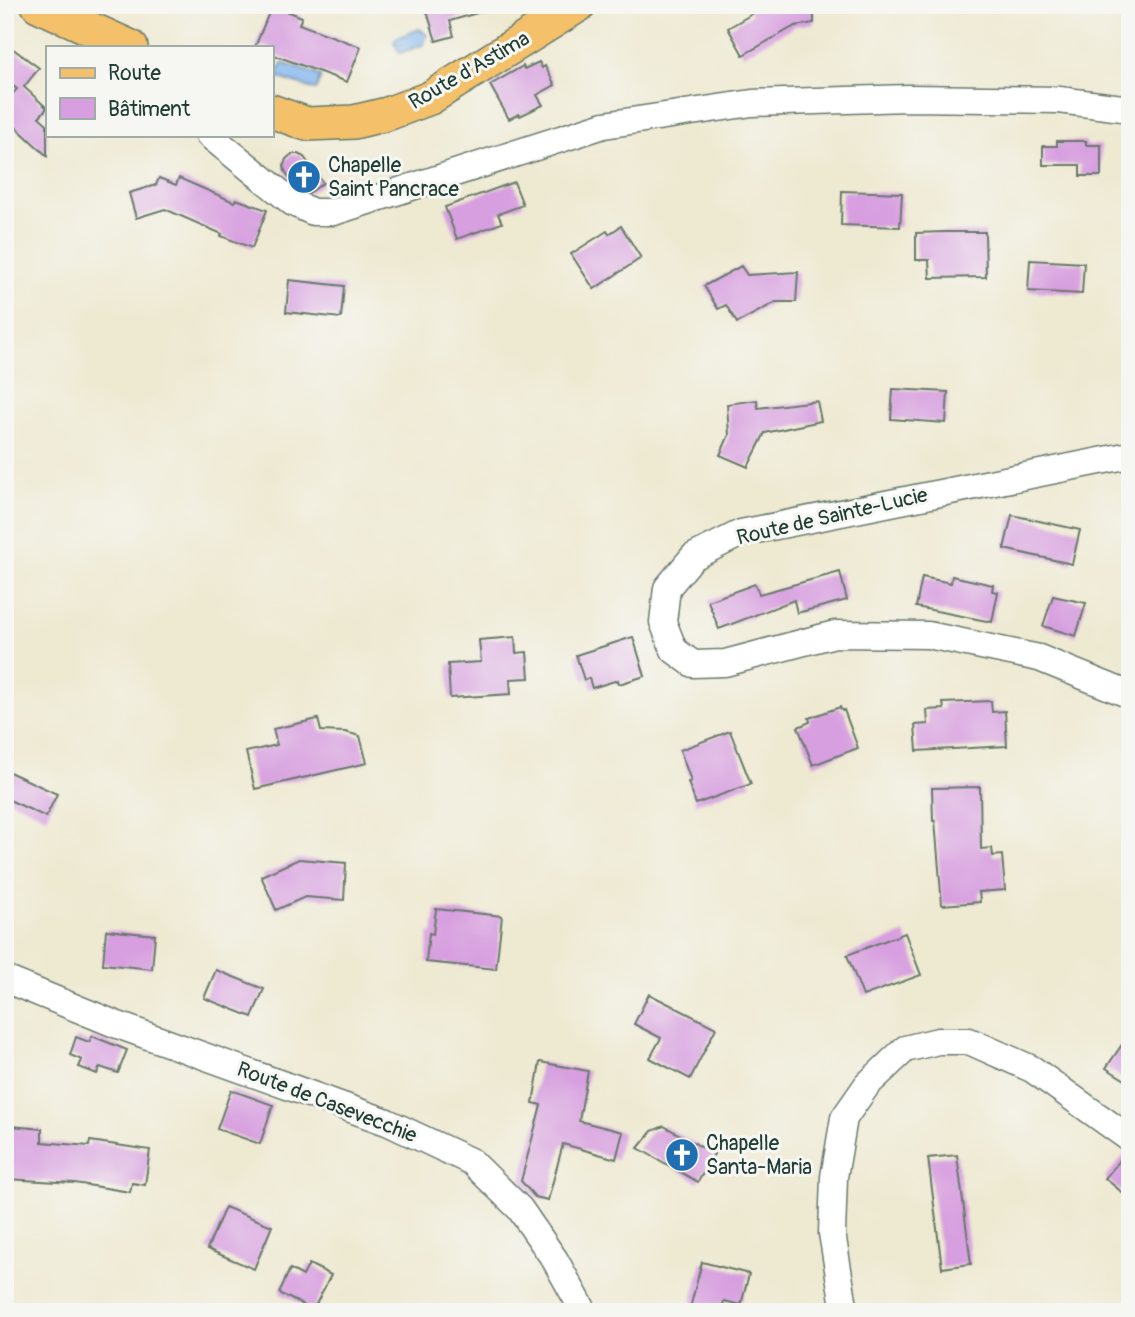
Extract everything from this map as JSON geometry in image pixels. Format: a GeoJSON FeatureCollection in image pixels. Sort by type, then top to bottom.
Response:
{"type":"FeatureCollection","features":[{"type":"Feature","properties":{"kind":"main road"},"geometry":{"type":"LineString","coordinates":[[38,5],[129,46]]}},
{"type":"Feature","properties":{"kind":"main road","name":"Route d'Astima"},"geometry":{"type":"LineString","coordinates":[[273,112],[307,124],[354,122],[387,114],[430,98],[579,5]]}},
{"type":"Feature","properties":{"kind":"street"},"geometry":{"type":"LineString","coordinates":[[210,136],[293,203],[313,212],[334,212],[604,125],[752,103],[908,98],[1059,100],[1130,109]]}},
{"type":"Feature","properties":{"kind":"street","name":"Route de Sainte-Lucie"},"geometry":{"type":"LineString","coordinates":[[1130,455],[741,533],[693,557],[667,588],[663,622],[674,650],[693,664],[725,663],[835,634],[928,635],[1039,658],[1130,695]]}},
{"type":"Feature","properties":{"kind":"street","name":"Route de Casevecchie"},"geometry":{"type":"LineString","coordinates":[[5,979],[115,1024],[387,1122],[471,1162],[520,1209],[555,1260],[584,1312]]}},
{"type":"Feature","properties":{"kind":"street"},"geometry":{"type":"LineString","coordinates":[[845,1312],[832,1233],[834,1177],[844,1118],[866,1085],[905,1049],[938,1041],[970,1041],[1032,1069],[1130,1139]]}},
{"type":"Feature","properties":{"kind":"water"},"geometry":{"type":"Polygon","coordinates":[[[420,29],[427,35],[423,45],[400,53],[394,43],[396,38],[420,29]]]}},
{"type":"Feature","properties":{"kind":"water"},"geometry":{"type":"Polygon","coordinates":[[[282,63],[321,76],[316,90],[277,77],[282,63]]]}},
{"type":"Feature","properties":{"kind":"building"},"geometry":{"type":"Polygon","coordinates":[[[272,5],[302,17],[299,24],[361,47],[347,82],[273,55],[273,46],[255,46],[272,5]]]}},
{"type":"Feature","properties":{"kind":"building"},"geometry":{"type":"Polygon","coordinates":[[[425,5],[486,5],[487,10],[450,21],[454,36],[436,41],[425,5]]]}},
{"type":"Feature","properties":{"kind":"building"},"geometry":{"type":"Polygon","coordinates":[[[746,5],[814,5],[814,23],[795,26],[743,55],[728,28],[752,14],[746,5]]]}},
{"type":"Feature","properties":{"kind":"building"},"geometry":{"type":"Polygon","coordinates":[[[5,43],[39,68],[24,87],[46,107],[39,117],[46,123],[47,156],[5,117],[5,103],[17,89],[5,80],[5,43]]]}},
{"type":"Feature","properties":{"kind":"building"},"geometry":{"type":"Polygon","coordinates":[[[539,62],[542,68],[545,66],[555,85],[537,95],[543,105],[509,119],[490,85],[523,66],[524,69],[539,62]]]}},
{"type":"Feature","properties":{"kind":"building"},"geometry":{"type":"Polygon","coordinates":[[[1057,141],[1086,141],[1086,145],[1101,145],[1101,176],[1080,176],[1080,165],[1043,165],[1043,146],[1057,146],[1057,141]]]}},
{"type":"Feature","properties":{"kind":"building","name":"Chapelle Saint Pancrace"},"geometry":{"type":"Polygon","coordinates":[[[292,154],[304,157],[323,183],[309,193],[294,184],[285,171],[286,159],[292,154]]]}},
{"type":"Feature","properties":{"kind":"building"},"geometry":{"type":"Polygon","coordinates":[[[159,178],[176,185],[179,178],[234,202],[236,199],[267,210],[252,248],[165,209],[136,218],[129,193],[156,185],[159,178]]]}},
{"type":"Feature","properties":{"kind":"building"},"geometry":{"type":"Polygon","coordinates":[[[514,182],[523,205],[498,214],[502,223],[457,239],[445,207],[514,182]]]}},
{"type":"Feature","properties":{"kind":"building"},"geometry":{"type":"Polygon","coordinates":[[[842,191],[902,193],[900,227],[841,225],[842,191]]]}},
{"type":"Feature","properties":{"kind":"building"},"geometry":{"type":"Polygon","coordinates":[[[621,226],[641,258],[594,289],[571,254],[607,231],[609,234],[621,226]]]}},
{"type":"Feature","properties":{"kind":"building"},"geometry":{"type":"Polygon","coordinates":[[[985,232],[986,277],[930,278],[929,260],[916,260],[916,233],[985,232]]]}},
{"type":"Feature","properties":{"kind":"building"},"geometry":{"type":"Polygon","coordinates":[[[1030,260],[1084,263],[1082,294],[1028,291],[1030,260]]]}},
{"type":"Feature","properties":{"kind":"building"},"geometry":{"type":"Polygon","coordinates":[[[741,266],[747,275],[798,272],[796,302],[776,302],[737,323],[726,305],[718,309],[704,286],[741,266]]]}},
{"type":"Feature","properties":{"kind":"building"},"geometry":{"type":"Polygon","coordinates":[[[289,280],[344,286],[341,318],[286,312],[289,280]]]}},
{"type":"Feature","properties":{"kind":"building"},"geometry":{"type":"Polygon","coordinates":[[[893,389],[948,392],[946,423],[891,419],[893,389]]]}},
{"type":"Feature","properties":{"kind":"building"},"geometry":{"type":"Polygon","coordinates":[[[757,400],[758,408],[817,401],[821,421],[765,433],[748,467],[720,455],[729,435],[727,404],[757,400]]]}},
{"type":"Feature","properties":{"kind":"building"},"geometry":{"type":"Polygon","coordinates":[[[1012,515],[1080,530],[1072,564],[1004,549],[1012,515]]]}},
{"type":"Feature","properties":{"kind":"building"},"geometry":{"type":"Polygon","coordinates":[[[840,572],[847,600],[797,613],[794,600],[719,629],[708,601],[755,584],[759,594],[840,572]]]}},
{"type":"Feature","properties":{"kind":"building"},"geometry":{"type":"Polygon","coordinates":[[[952,576],[993,585],[992,591],[998,592],[992,622],[916,607],[922,577],[951,583],[952,576]]]}},
{"type":"Feature","properties":{"kind":"building"},"geometry":{"type":"Polygon","coordinates":[[[1053,596],[1086,603],[1076,636],[1043,626],[1053,596]]]}},
{"type":"Feature","properties":{"kind":"building"},"geometry":{"type":"Polygon","coordinates":[[[515,637],[516,653],[527,652],[529,678],[510,679],[511,694],[450,698],[448,664],[481,662],[479,640],[515,637]]]}},
{"type":"Feature","properties":{"kind":"building"},"geometry":{"type":"Polygon","coordinates":[[[633,637],[645,676],[592,688],[589,678],[584,680],[576,655],[633,637]]]}},
{"type":"Feature","properties":{"kind":"building"},"geometry":{"type":"Polygon","coordinates":[[[991,701],[992,712],[1005,711],[1007,746],[917,751],[915,725],[928,724],[927,710],[944,709],[943,703],[991,701]]]}},
{"type":"Feature","properties":{"kind":"building"},"geometry":{"type":"Polygon","coordinates":[[[840,707],[844,710],[858,748],[813,765],[798,727],[810,722],[809,718],[840,707]]]}},
{"type":"Feature","properties":{"kind":"building"},"geometry":{"type":"Polygon","coordinates":[[[318,719],[321,731],[360,736],[367,763],[255,789],[246,752],[277,745],[273,729],[318,719]]]}},
{"type":"Feature","properties":{"kind":"building"},"geometry":{"type":"Polygon","coordinates":[[[730,731],[751,784],[696,804],[680,750],[730,731]]]}},
{"type":"Feature","properties":{"kind":"building"},"geometry":{"type":"Polygon","coordinates":[[[5,770],[57,794],[46,817],[5,798],[5,770]]]}},
{"type":"Feature","properties":{"kind":"building"},"geometry":{"type":"Polygon","coordinates":[[[980,787],[981,849],[992,848],[993,856],[1002,855],[1005,890],[979,892],[980,902],[942,905],[932,788],[980,787]]]}},
{"type":"Feature","properties":{"kind":"building"},"geometry":{"type":"Polygon","coordinates":[[[299,859],[346,863],[344,900],[305,897],[276,910],[261,876],[299,859]]]}},
{"type":"Feature","properties":{"kind":"building"},"geometry":{"type":"Polygon","coordinates":[[[436,909],[502,916],[496,969],[426,962],[429,933],[433,934],[436,909]]]}},
{"type":"Feature","properties":{"kind":"building"},"geometry":{"type":"Polygon","coordinates":[[[106,930],[155,935],[152,969],[103,964],[106,930]]]}},
{"type":"Feature","properties":{"kind":"building"},"geometry":{"type":"Polygon","coordinates":[[[905,933],[921,975],[863,996],[847,955],[905,933]]]}},
{"type":"Feature","properties":{"kind":"building"},"geometry":{"type":"Polygon","coordinates":[[[216,970],[264,989],[252,1017],[204,998],[216,970]]]}},
{"type":"Feature","properties":{"kind":"building"},"geometry":{"type":"Polygon","coordinates":[[[649,994],[716,1028],[690,1079],[650,1058],[661,1038],[634,1024],[649,994]]]}},
{"type":"Feature","properties":{"kind":"building"},"geometry":{"type":"Polygon","coordinates":[[[1130,1033],[1130,1083],[1106,1068],[1130,1033]]]}},
{"type":"Feature","properties":{"kind":"building"},"geometry":{"type":"Polygon","coordinates":[[[92,1036],[127,1050],[118,1073],[100,1067],[97,1074],[79,1067],[82,1060],[70,1055],[76,1037],[89,1042],[92,1036]]]}},
{"type":"Feature","properties":{"kind":"building"},"geometry":{"type":"Polygon","coordinates":[[[540,1062],[588,1071],[579,1121],[623,1132],[616,1159],[563,1144],[548,1200],[535,1197],[521,1181],[541,1105],[533,1103],[540,1062]]]}},
{"type":"Feature","properties":{"kind":"building"},"geometry":{"type":"Polygon","coordinates":[[[231,1090],[273,1105],[260,1144],[217,1129],[231,1090]]]}},
{"type":"Feature","properties":{"kind":"building"},"geometry":{"type":"Polygon","coordinates":[[[11,1126],[42,1129],[42,1142],[89,1146],[90,1141],[150,1150],[145,1185],[132,1183],[130,1192],[75,1183],[7,1179],[11,1126]]]}},
{"type":"Feature","properties":{"kind":"building","name":"Chapelle Santa-Maria"},"geometry":{"type":"Polygon","coordinates":[[[664,1126],[714,1154],[698,1182],[638,1148],[652,1131],[664,1126]]]}},
{"type":"Feature","properties":{"kind":"building"},"geometry":{"type":"Polygon","coordinates":[[[1125,1154],[1130,1155],[1130,1199],[1105,1178],[1125,1154]]]}},
{"type":"Feature","properties":{"kind":"building"},"geometry":{"type":"Polygon","coordinates":[[[957,1155],[971,1264],[942,1268],[928,1158],[957,1155]]]}},
{"type":"Feature","properties":{"kind":"building"},"geometry":{"type":"Polygon","coordinates":[[[225,1207],[272,1226],[254,1269],[207,1249],[225,1207]]]}},
{"type":"Feature","properties":{"kind":"building"},"geometry":{"type":"Polygon","coordinates":[[[702,1262],[749,1274],[741,1305],[724,1301],[721,1312],[689,1312],[702,1262]]]}},
{"type":"Feature","properties":{"kind":"building"},"geometry":{"type":"Polygon","coordinates":[[[309,1264],[331,1275],[313,1310],[279,1293],[290,1269],[303,1276],[309,1264]]]}},
{"type":"Feature","properties":{"kind":"place","name":"Chapelle Saint Pancrace"},"geometry":{"type":"Point","coordinates":[304,177]}},
{"type":"Feature","properties":{"kind":"place","name":"Chapelle Santa-Maria"},"geometry":{"type":"Point","coordinates":[682,1155]}}]}
